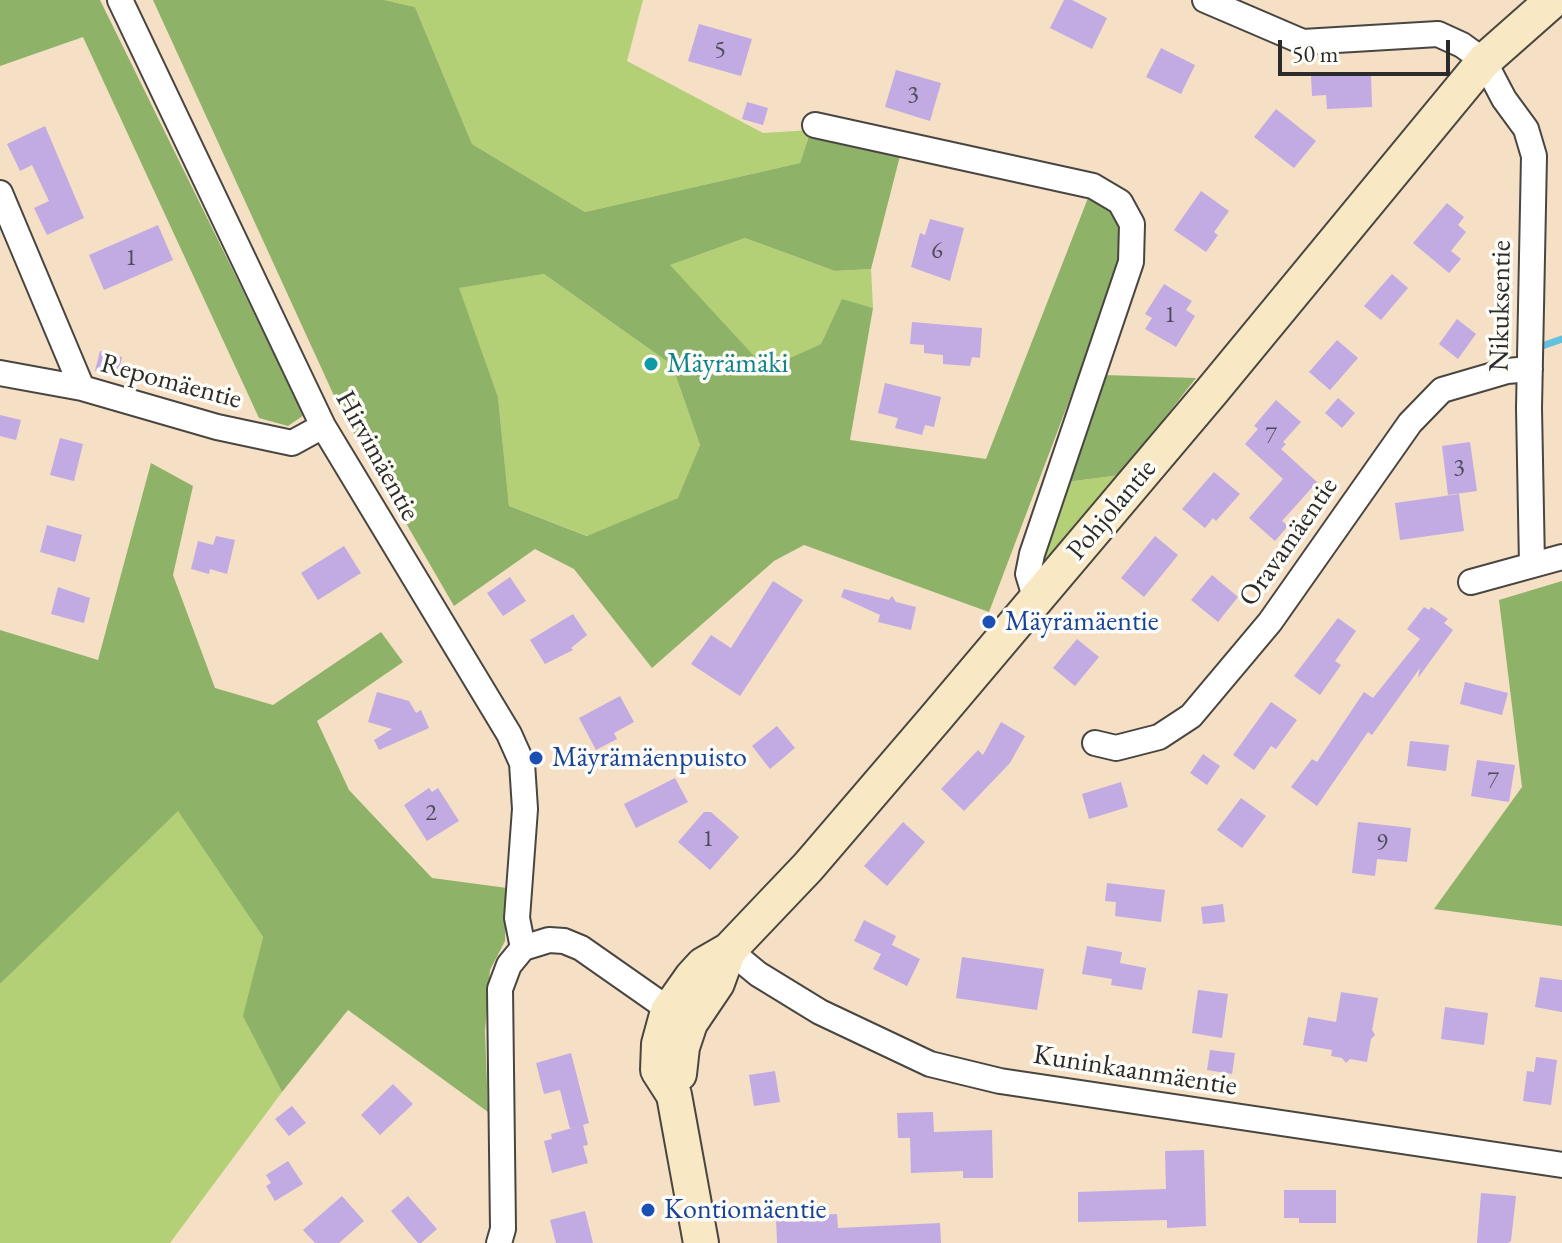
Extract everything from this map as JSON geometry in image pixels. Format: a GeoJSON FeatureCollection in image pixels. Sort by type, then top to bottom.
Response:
{"type":"FeatureCollection","features":[{"type":"Feature","properties":{"kind":"street","name":"Hirvimäentie"},"geometry":{"type":"LineString","coordinates":[[120,0],[323,426],[509,734],[522,763],[525,809],[517,918],[523,948]]}},
{"type":"Feature","properties":{"kind":"street"},"geometry":{"type":"LineString","coordinates":[[1205,0],[1303,42],[1438,34],[1462,45],[1484,61]]}},
{"type":"Feature","properties":{"kind":"street","name":"Pohjolantie"},"geometry":{"type":"LineString","coordinates":[[701,1243],[674,1095],[682,1047],[679,1017],[717,983],[729,950],[818,855],[1036,600],[1484,61],[1553,0]]}},
{"type":"Feature","properties":{"kind":"street","name":"Nikuksentie"},"geometry":{"type":"LineString","coordinates":[[1484,61],[1504,99],[1526,129],[1534,156],[1530,369],[1532,565]]}},
{"type":"Feature","properties":{"kind":"street"},"geometry":{"type":"LineString","coordinates":[[815,125],[1093,186],[1120,202],[1132,224],[1131,262],[1032,554],[1028,574],[1036,600]]}},
{"type":"Feature","properties":{"kind":"street"},"geometry":{"type":"LineString","coordinates":[[0,193],[82,388]]}},
{"type":"Feature","properties":{"kind":"street","name":"Oravamäentie"},"geometry":{"type":"LineString","coordinates":[[1095,743],[1116,748],[1159,737],[1191,716],[1270,622],[1428,402],[1442,390],[1507,371],[1530,369]]}},
{"type":"Feature","properties":{"kind":"street","name":"Repomäentie"},"geometry":{"type":"LineString","coordinates":[[0,373],[82,388],[217,427],[292,443],[323,426]]}},
{"type":"Feature","properties":{"kind":"street"},"geometry":{"type":"LineString","coordinates":[[1471,582],[1562,557]]}},
{"type":"Feature","properties":{"kind":"street"},"geometry":{"type":"LineString","coordinates":[[499,1243],[503,1229],[500,989],[509,965],[523,948],[549,940],[564,941],[581,948],[679,1017]]}},
{"type":"Feature","properties":{"kind":"street","name":"Kuninkaanmäentie"},"geometry":{"type":"LineString","coordinates":[[729,950],[758,974],[820,1012],[930,1064],[1000,1081],[1562,1165]]}},
{"type":"Feature","properties":{"kind":"green space"},"geometry":{"type":"Polygon","coordinates":[[[0,0],[100,0],[304,415],[288,426],[259,418],[83,37],[0,66],[0,0]]]}},
{"type":"Feature","properties":{"kind":"green space"},"geometry":{"type":"Polygon","coordinates":[[[153,0],[384,0],[415,7],[472,144],[585,212],[800,163],[811,130],[901,152],[871,269],[835,271],[745,238],[670,265],[766,369],[821,344],[842,299],[873,308],[850,440],[986,459],[1090,193],[1116,210],[1122,228],[1122,261],[989,612],[804,545],[774,561],[652,668],[574,569],[535,549],[454,606],[341,411],[153,0]],[[544,274],[459,288],[498,397],[509,506],[587,536],[678,498],[700,445],[672,365],[544,274]]]}},
{"type":"Feature","properties":{"kind":"green space"},"geometry":{"type":"Polygon","coordinates":[[[384,0],[643,0],[627,61],[763,133],[811,130],[800,163],[585,212],[472,144],[415,7],[384,0]]]}},
{"type":"Feature","properties":{"kind":"green space"},"geometry":{"type":"Polygon","coordinates":[[[745,238],[835,271],[871,269],[873,308],[842,300],[821,344],[766,370],[669,265],[745,238]]]}},
{"type":"Feature","properties":{"kind":"green space"},"geometry":{"type":"Polygon","coordinates":[[[544,274],[672,365],[700,445],[679,498],[588,536],[509,506],[498,397],[458,288],[544,274]]]}},
{"type":"Feature","properties":{"kind":"green space"},"geometry":{"type":"Polygon","coordinates":[[[1104,375],[1196,378],[1120,475],[1066,482],[1104,375]]]}},
{"type":"Feature","properties":{"kind":"green space"},"geometry":{"type":"Polygon","coordinates":[[[151,463],[193,486],[173,575],[215,688],[273,705],[381,632],[403,662],[317,721],[349,790],[432,878],[507,888],[505,941],[490,970],[485,1031],[488,1112],[348,1010],[282,1092],[243,1016],[263,937],[178,811],[0,984],[0,630],[98,660],[151,463]]]}},
{"type":"Feature","properties":{"kind":"green space"},"geometry":{"type":"Polygon","coordinates":[[[1120,475],[1046,562],[1038,562],[1066,482],[1120,475]]]}},
{"type":"Feature","properties":{"kind":"green space"},"geometry":{"type":"Polygon","coordinates":[[[1562,581],[1562,926],[1434,909],[1522,787],[1499,600],[1562,581]]]}},
{"type":"Feature","properties":{"kind":"green space"},"geometry":{"type":"Polygon","coordinates":[[[178,810],[263,937],[244,1016],[282,1092],[170,1243],[0,1243],[0,984],[178,810]]]}},
{"type":"Feature","properties":{"kind":"building"},"geometry":{"type":"Polygon","coordinates":[[[1064,0],[1072,0],[1107,18],[1092,49],[1050,28],[1064,0]]]}},
{"type":"Feature","properties":{"kind":"building"},"geometry":{"type":"Polygon","coordinates":[[[699,24],[752,39],[741,76],[688,61],[699,24]]]}},
{"type":"Feature","properties":{"kind":"building"},"geometry":{"type":"Polygon","coordinates":[[[1161,48],[1195,65],[1181,94],[1146,77],[1161,48]]]}},
{"type":"Feature","properties":{"kind":"building"},"geometry":{"type":"Polygon","coordinates":[[[896,70],[941,83],[930,121],[885,107],[896,70]]]}},
{"type":"Feature","properties":{"kind":"building"},"geometry":{"type":"Polygon","coordinates":[[[1371,73],[1372,107],[1327,109],[1326,95],[1312,96],[1311,75],[1371,73]]]}},
{"type":"Feature","properties":{"kind":"building"},"geometry":{"type":"Polygon","coordinates":[[[747,102],[768,108],[763,125],[742,119],[747,102]]]}},
{"type":"Feature","properties":{"kind":"building"},"geometry":{"type":"Polygon","coordinates":[[[1276,109],[1316,141],[1294,168],[1254,137],[1276,109]]]}},
{"type":"Feature","properties":{"kind":"building"},"geometry":{"type":"Polygon","coordinates":[[[45,126],[84,218],[47,235],[34,208],[49,201],[32,165],[20,171],[7,144],[45,126]]]}},
{"type":"Feature","properties":{"kind":"building"},"geometry":{"type":"Polygon","coordinates":[[[1201,191],[1229,211],[1214,232],[1218,235],[1206,252],[1174,230],[1201,191]]]}},
{"type":"Feature","properties":{"kind":"building"},"geometry":{"type":"Polygon","coordinates":[[[1447,203],[1464,217],[1458,225],[1466,232],[1451,251],[1461,259],[1449,273],[1413,243],[1447,203]]]}},
{"type":"Feature","properties":{"kind":"building"},"geometry":{"type":"Polygon","coordinates":[[[930,219],[964,228],[950,281],[911,267],[920,233],[925,235],[930,219]]]}},
{"type":"Feature","properties":{"kind":"building"},"geometry":{"type":"Polygon","coordinates":[[[158,225],[173,260],[104,290],[89,255],[158,225]]]}},
{"type":"Feature","properties":{"kind":"building"},"geometry":{"type":"Polygon","coordinates":[[[1392,274],[1408,288],[1381,320],[1364,306],[1392,274]]]}},
{"type":"Feature","properties":{"kind":"building"},"geometry":{"type":"Polygon","coordinates":[[[1164,284],[1192,301],[1186,310],[1195,316],[1176,347],[1145,329],[1152,318],[1145,314],[1164,284]]]}},
{"type":"Feature","properties":{"kind":"building"},"geometry":{"type":"Polygon","coordinates":[[[1457,319],[1476,334],[1458,359],[1439,344],[1457,319]]]}},
{"type":"Feature","properties":{"kind":"building"},"geometry":{"type":"Polygon","coordinates":[[[912,322],[982,328],[980,358],[972,357],[970,366],[943,364],[943,355],[924,353],[924,345],[910,344],[912,322]]]}},
{"type":"Feature","properties":{"kind":"building"},"geometry":{"type":"Polygon","coordinates":[[[1337,340],[1358,358],[1330,390],[1309,372],[1337,340]]]}},
{"type":"Feature","properties":{"kind":"building"},"geometry":{"type":"Polygon","coordinates":[[[100,351],[122,357],[117,377],[95,371],[100,351]]]}},
{"type":"Feature","properties":{"kind":"building"},"geometry":{"type":"Polygon","coordinates":[[[885,383],[941,397],[934,427],[925,425],[922,435],[895,428],[898,418],[878,413],[885,383]]]}},
{"type":"Feature","properties":{"kind":"building"},"geometry":{"type":"Polygon","coordinates":[[[1338,398],[1355,413],[1342,428],[1325,413],[1338,398]]]}},
{"type":"Feature","properties":{"kind":"building"},"geometry":{"type":"Polygon","coordinates":[[[1276,400],[1301,422],[1283,442],[1286,444],[1281,449],[1317,482],[1282,521],[1288,526],[1275,541],[1249,518],[1283,479],[1245,444],[1258,429],[1254,426],[1276,400]]]}},
{"type":"Feature","properties":{"kind":"building"},"geometry":{"type":"Polygon","coordinates":[[[0,415],[21,420],[16,440],[0,436],[0,415]]]}},
{"type":"Feature","properties":{"kind":"building"},"geometry":{"type":"Polygon","coordinates":[[[60,438],[83,444],[74,481],[50,475],[60,438]]]}},
{"type":"Feature","properties":{"kind":"building"},"geometry":{"type":"Polygon","coordinates":[[[1470,442],[1477,491],[1448,495],[1442,446],[1470,442]]]}},
{"type":"Feature","properties":{"kind":"building"},"geometry":{"type":"Polygon","coordinates":[[[1214,472],[1240,494],[1216,521],[1213,518],[1205,528],[1182,509],[1214,472]]]}},
{"type":"Feature","properties":{"kind":"building"},"geometry":{"type":"Polygon","coordinates":[[[1459,494],[1464,531],[1400,540],[1395,503],[1459,494]]]}},
{"type":"Feature","properties":{"kind":"building"},"geometry":{"type":"Polygon","coordinates":[[[47,525],[82,535],[75,562],[40,552],[47,525]]]}},
{"type":"Feature","properties":{"kind":"building"},"geometry":{"type":"Polygon","coordinates":[[[216,536],[235,540],[227,574],[210,569],[209,574],[191,569],[198,541],[213,545],[216,536]]]}},
{"type":"Feature","properties":{"kind":"building"},"geometry":{"type":"Polygon","coordinates":[[[1155,536],[1178,555],[1144,597],[1121,578],[1155,536]]]}},
{"type":"Feature","properties":{"kind":"building"},"geometry":{"type":"Polygon","coordinates":[[[344,546],[361,573],[318,600],[301,573],[344,546]]]}},
{"type":"Feature","properties":{"kind":"building"},"geometry":{"type":"Polygon","coordinates":[[[1212,575],[1238,597],[1218,622],[1191,600],[1212,575]]]}},
{"type":"Feature","properties":{"kind":"building"},"geometry":{"type":"Polygon","coordinates":[[[510,577],[526,601],[503,616],[487,593],[510,577]]]}},
{"type":"Feature","properties":{"kind":"building"},"geometry":{"type":"Polygon","coordinates":[[[773,581],[803,600],[740,696],[691,664],[711,635],[731,648],[773,581]]]}},
{"type":"Feature","properties":{"kind":"building"},"geometry":{"type":"Polygon","coordinates":[[[58,587],[90,598],[84,623],[51,614],[58,587]]]}},
{"type":"Feature","properties":{"kind":"building"},"geometry":{"type":"Polygon","coordinates":[[[844,589],[889,600],[892,596],[896,602],[916,607],[911,630],[878,622],[880,615],[841,597],[844,589]]]}},
{"type":"Feature","properties":{"kind":"building"},"geometry":{"type":"Polygon","coordinates":[[[1424,607],[1429,610],[1431,607],[1448,619],[1444,623],[1453,630],[1418,678],[1420,668],[1372,735],[1368,732],[1317,806],[1291,787],[1312,759],[1317,762],[1364,692],[1373,698],[1420,639],[1407,629],[1424,607]]]}},
{"type":"Feature","properties":{"kind":"building"},"geometry":{"type":"Polygon","coordinates":[[[573,614],[587,635],[571,648],[573,650],[545,664],[530,640],[573,614]]]}},
{"type":"Feature","properties":{"kind":"building"},"geometry":{"type":"Polygon","coordinates":[[[1338,618],[1356,631],[1335,661],[1341,665],[1320,695],[1294,676],[1338,618]]]}},
{"type":"Feature","properties":{"kind":"building"},"geometry":{"type":"Polygon","coordinates":[[[1077,639],[1099,657],[1075,686],[1053,668],[1077,639]]]}},
{"type":"Feature","properties":{"kind":"building"},"geometry":{"type":"Polygon","coordinates":[[[1465,682],[1508,693],[1502,715],[1460,704],[1465,682]]]}},
{"type":"Feature","properties":{"kind":"building"},"geometry":{"type":"Polygon","coordinates":[[[377,692],[409,701],[416,713],[421,710],[429,728],[379,750],[374,740],[392,729],[368,722],[377,692]]]}},
{"type":"Feature","properties":{"kind":"building"},"geometry":{"type":"Polygon","coordinates":[[[620,696],[634,722],[614,733],[617,739],[596,750],[579,718],[620,696]]]}},
{"type":"Feature","properties":{"kind":"building"},"geometry":{"type":"Polygon","coordinates":[[[1271,702],[1297,720],[1276,749],[1271,746],[1254,770],[1233,755],[1271,702]]]}},
{"type":"Feature","properties":{"kind":"building"},"geometry":{"type":"Polygon","coordinates":[[[1001,722],[1025,736],[1010,763],[964,811],[941,789],[978,750],[983,755],[1001,722]]]}},
{"type":"Feature","properties":{"kind":"building"},"geometry":{"type":"Polygon","coordinates":[[[777,726],[795,748],[770,769],[752,746],[777,726]]]}},
{"type":"Feature","properties":{"kind":"building"},"geometry":{"type":"Polygon","coordinates":[[[1410,741],[1449,745],[1446,771],[1407,766],[1410,741]]]}},
{"type":"Feature","properties":{"kind":"building"},"geometry":{"type":"Polygon","coordinates":[[[1203,754],[1220,766],[1207,785],[1190,773],[1203,754]]]}},
{"type":"Feature","properties":{"kind":"building"},"geometry":{"type":"Polygon","coordinates":[[[1477,760],[1515,765],[1509,802],[1471,796],[1477,760]]]}},
{"type":"Feature","properties":{"kind":"building"},"geometry":{"type":"Polygon","coordinates":[[[675,778],[688,802],[636,828],[624,804],[675,778]]]}},
{"type":"Feature","properties":{"kind":"building"},"geometry":{"type":"Polygon","coordinates":[[[1121,782],[1128,807],[1089,819],[1082,794],[1121,782]]]}},
{"type":"Feature","properties":{"kind":"building"},"geometry":{"type":"Polygon","coordinates":[[[429,788],[432,792],[438,788],[459,821],[427,841],[404,805],[429,788]]]}},
{"type":"Feature","properties":{"kind":"building"},"geometry":{"type":"Polygon","coordinates":[[[1241,798],[1266,816],[1242,848],[1217,830],[1241,798]]]}},
{"type":"Feature","properties":{"kind":"building"},"geometry":{"type":"Polygon","coordinates":[[[704,812],[711,812],[739,837],[710,870],[678,842],[704,812]]]}},
{"type":"Feature","properties":{"kind":"building"},"geometry":{"type":"Polygon","coordinates":[[[903,822],[925,842],[887,886],[864,866],[903,822]]]}},
{"type":"Feature","properties":{"kind":"building"},"geometry":{"type":"Polygon","coordinates":[[[1358,822],[1411,828],[1407,862],[1377,859],[1375,876],[1352,873],[1358,822]]]}},
{"type":"Feature","properties":{"kind":"building"},"geometry":{"type":"Polygon","coordinates":[[[1107,883],[1165,890],[1161,922],[1115,916],[1116,902],[1105,901],[1107,883]]]}},
{"type":"Feature","properties":{"kind":"building"},"geometry":{"type":"Polygon","coordinates":[[[1223,904],[1225,922],[1203,924],[1201,907],[1223,904]]]}},
{"type":"Feature","properties":{"kind":"building"},"geometry":{"type":"Polygon","coordinates":[[[864,920],[896,936],[892,945],[920,959],[907,986],[873,969],[881,954],[854,941],[864,920]]]}},
{"type":"Feature","properties":{"kind":"building"},"geometry":{"type":"Polygon","coordinates":[[[1087,946],[1122,952],[1120,963],[1146,968],[1142,990],[1111,985],[1112,979],[1082,974],[1087,946]]]}},
{"type":"Feature","properties":{"kind":"building"},"geometry":{"type":"Polygon","coordinates":[[[962,957],[1044,969],[1037,1010],[956,998],[962,957]]]}},
{"type":"Feature","properties":{"kind":"building"},"geometry":{"type":"Polygon","coordinates":[[[1540,977],[1562,980],[1562,1012],[1535,1007],[1540,977]]]}},
{"type":"Feature","properties":{"kind":"building"},"geometry":{"type":"Polygon","coordinates":[[[1198,990],[1228,994],[1222,1038],[1192,1033],[1198,990]]]}},
{"type":"Feature","properties":{"kind":"building"},"geometry":{"type":"Polygon","coordinates":[[[1341,992],[1378,998],[1372,1030],[1375,1035],[1371,1039],[1367,1062],[1350,1059],[1346,1063],[1342,1058],[1331,1056],[1332,1050],[1303,1045],[1308,1017],[1336,1022],[1341,992]]]}},
{"type":"Feature","properties":{"kind":"building"},"geometry":{"type":"Polygon","coordinates":[[[1445,1007],[1488,1013],[1484,1045],[1441,1039],[1445,1007]]]}},
{"type":"Feature","properties":{"kind":"building"},"geometry":{"type":"Polygon","coordinates":[[[1210,1050],[1235,1053],[1232,1074],[1207,1070],[1210,1050]]]}},
{"type":"Feature","properties":{"kind":"building"},"geometry":{"type":"Polygon","coordinates":[[[571,1053],[589,1123],[570,1129],[560,1090],[544,1094],[536,1063],[571,1053]]]}},
{"type":"Feature","properties":{"kind":"building"},"geometry":{"type":"Polygon","coordinates":[[[1536,1057],[1557,1060],[1551,1105],[1523,1101],[1527,1071],[1534,1072],[1536,1057]]]}},
{"type":"Feature","properties":{"kind":"building"},"geometry":{"type":"Polygon","coordinates":[[[775,1071],[780,1102],[754,1106],[749,1075],[775,1071]]]}},
{"type":"Feature","properties":{"kind":"building"},"geometry":{"type":"Polygon","coordinates":[[[393,1084],[413,1104],[380,1135],[361,1115],[393,1084]]]}},
{"type":"Feature","properties":{"kind":"building"},"geometry":{"type":"Polygon","coordinates":[[[292,1106],[306,1123],[289,1136],[275,1119],[292,1106]]]}},
{"type":"Feature","properties":{"kind":"building"},"geometry":{"type":"Polygon","coordinates":[[[933,1112],[934,1132],[992,1130],[993,1178],[963,1178],[963,1171],[911,1173],[910,1138],[898,1138],[897,1113],[933,1112]]]}},
{"type":"Feature","properties":{"kind":"building"},"geometry":{"type":"Polygon","coordinates":[[[583,1125],[588,1145],[583,1146],[588,1163],[552,1173],[544,1141],[552,1139],[551,1134],[583,1125]]]}},
{"type":"Feature","properties":{"kind":"building"},"geometry":{"type":"Polygon","coordinates":[[[1204,1150],[1206,1226],[1167,1228],[1167,1220],[1078,1222],[1078,1192],[1166,1189],[1165,1151],[1204,1150]]]}},
{"type":"Feature","properties":{"kind":"building"},"geometry":{"type":"Polygon","coordinates":[[[288,1161],[303,1184],[275,1201],[266,1186],[271,1183],[266,1175],[288,1161]]]}},
{"type":"Feature","properties":{"kind":"building"},"geometry":{"type":"Polygon","coordinates":[[[1284,1190],[1336,1190],[1336,1223],[1299,1223],[1299,1218],[1284,1218],[1284,1190]]]}},
{"type":"Feature","properties":{"kind":"building"},"geometry":{"type":"Polygon","coordinates":[[[1481,1193],[1516,1196],[1511,1241],[1508,1243],[1477,1243],[1481,1193]]]}},
{"type":"Feature","properties":{"kind":"building"},"geometry":{"type":"Polygon","coordinates":[[[342,1196],[364,1221],[339,1243],[315,1243],[303,1230],[342,1196]]]}},
{"type":"Feature","properties":{"kind":"building"},"geometry":{"type":"Polygon","coordinates":[[[408,1196],[437,1229],[421,1243],[391,1211],[408,1196]]]}},
{"type":"Feature","properties":{"kind":"building"},"geometry":{"type":"Polygon","coordinates":[[[585,1211],[593,1243],[556,1243],[550,1220],[585,1211]]]}},
{"type":"Feature","properties":{"kind":"building"},"geometry":{"type":"Polygon","coordinates":[[[837,1214],[838,1228],[940,1223],[941,1243],[777,1243],[776,1217],[837,1214]]]}},
{"type":"Feature","properties":{"kind":"waterway"},"geometry":{"type":"LineString","coordinates":[[1542,346],[1562,339]]}},
{"type":"Feature","properties":{"kind":"place","name":"Mäyrämäki"},"geometry":{"type":"Point","coordinates":[651,364]}},
{"type":"Feature","properties":{"kind":"place","name":"Mäyrämäentie"},"geometry":{"type":"Point","coordinates":[989,622]}},
{"type":"Feature","properties":{"kind":"place","name":"Mäyrämäenpuisto"},"geometry":{"type":"Point","coordinates":[536,758]}},
{"type":"Feature","properties":{"kind":"place","name":"Kontiomäentie"},"geometry":{"type":"Point","coordinates":[648,1210]}}]}
